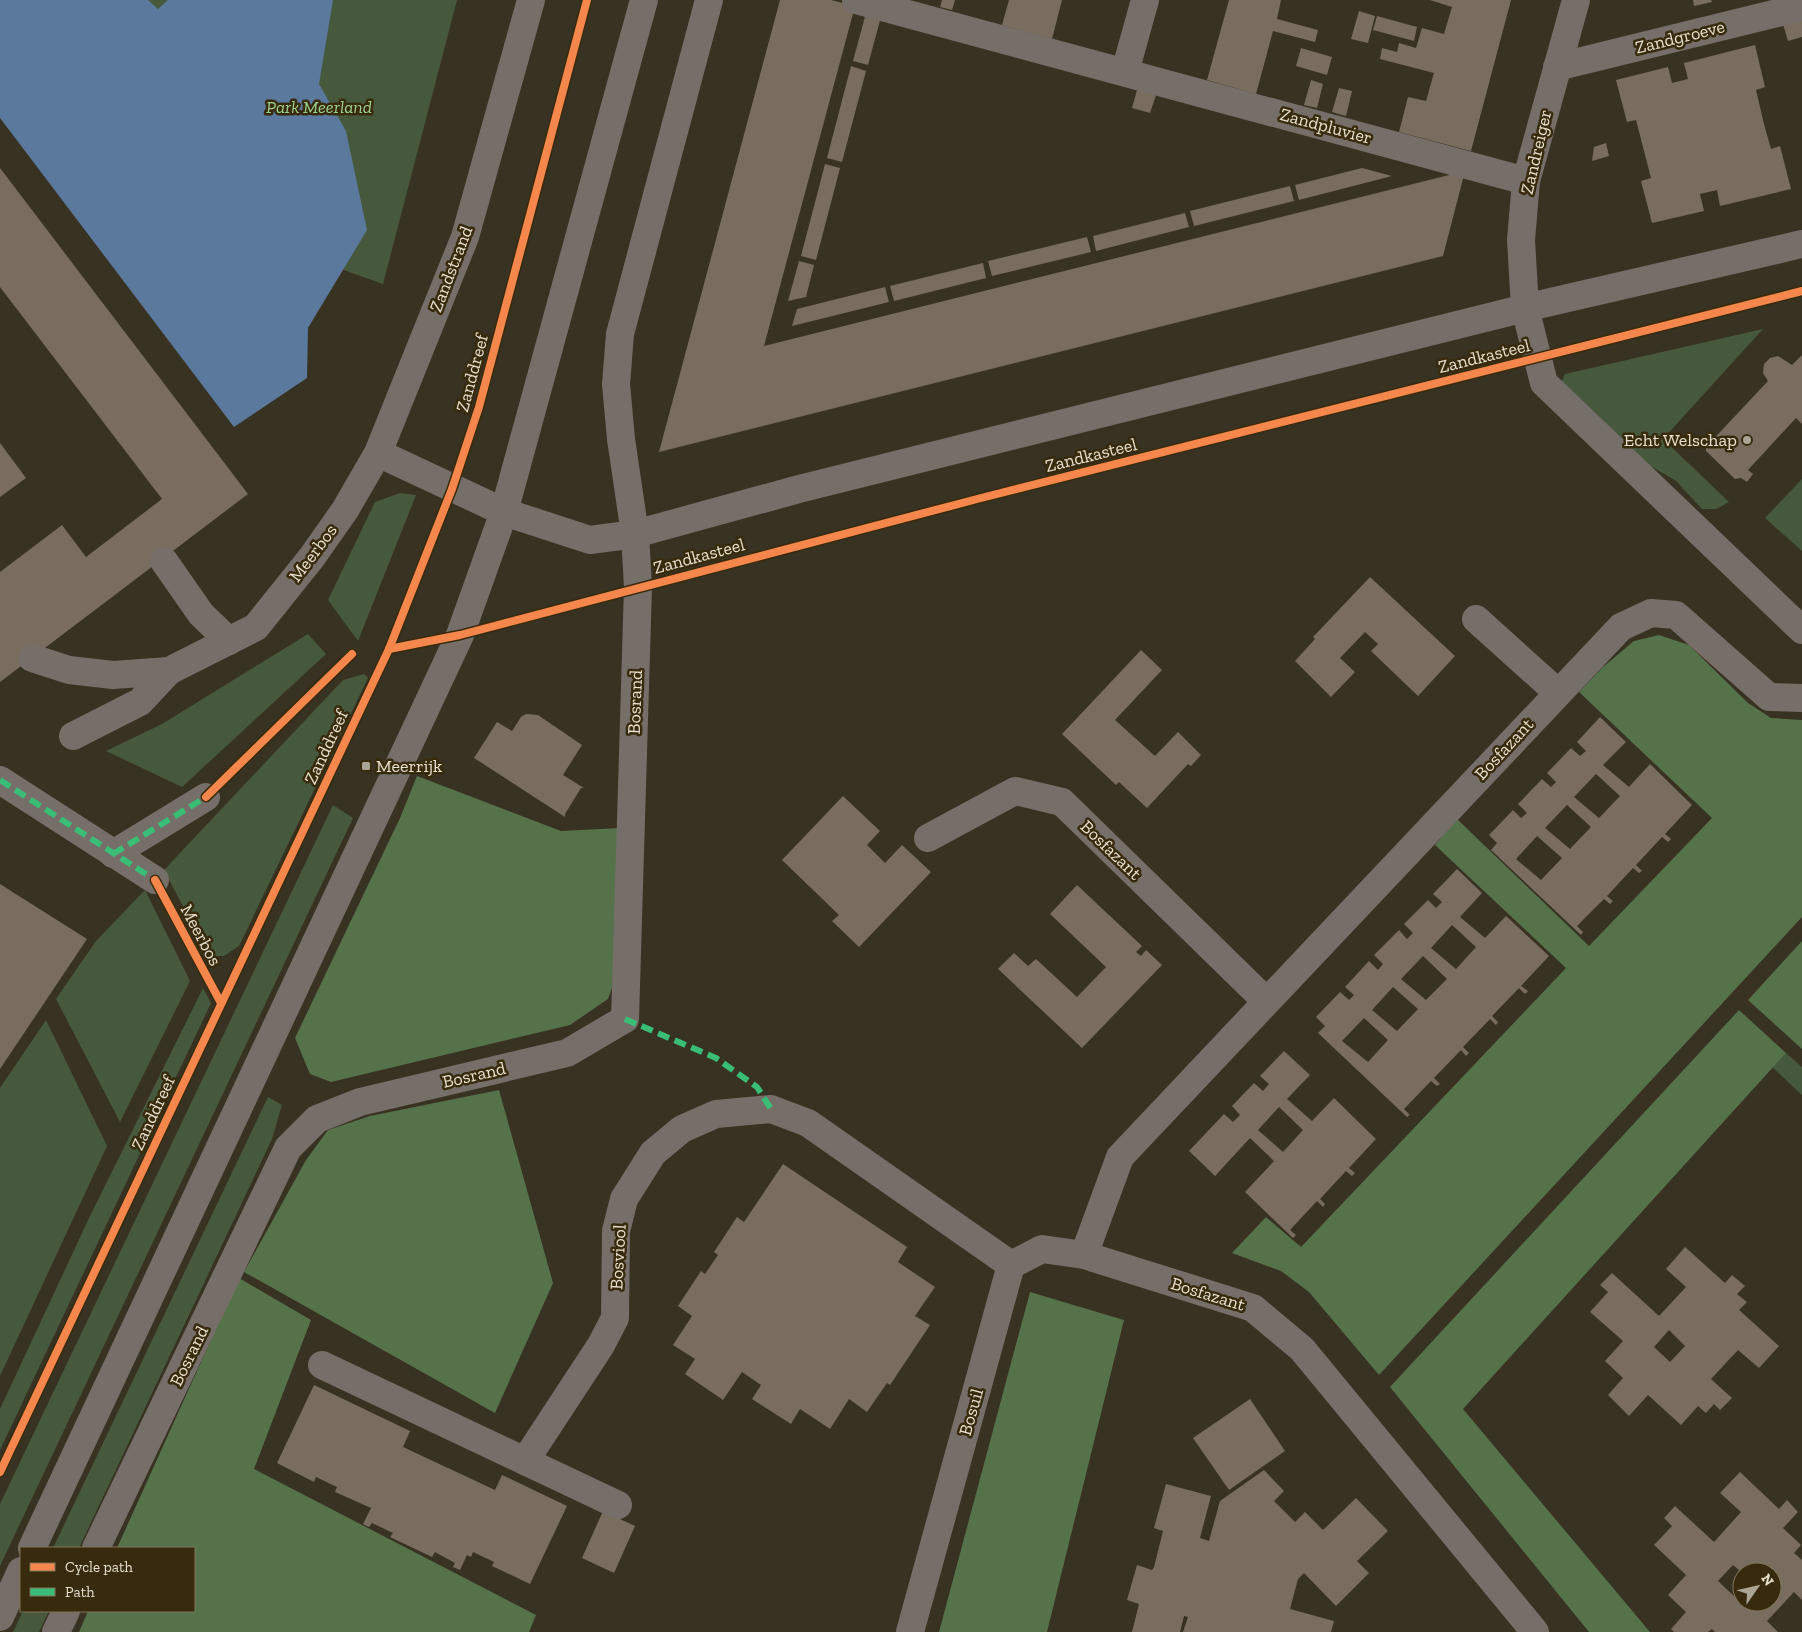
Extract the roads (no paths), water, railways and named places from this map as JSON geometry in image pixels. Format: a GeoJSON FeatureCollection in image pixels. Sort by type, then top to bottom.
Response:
{"type":"FeatureCollection","features":[{"type":"Feature","properties":{"kind":"street","name":"Zandstrand"},"geometry":{"type":"LineString","coordinates":[[378,454],[465,237],[531,0]]}},
{"type":"Feature","properties":{"kind":"street"},"geometry":{"type":"LineString","coordinates":[[32,1547],[452,653],[504,512],[644,0]]}},
{"type":"Feature","properties":{"kind":"street"},"geometry":{"type":"LineString","coordinates":[[636,534],[621,439],[616,384],[620,334],[709,0]]}},
{"type":"Feature","properties":{"kind":"street","name":"Zandpluvier"},"geometry":{"type":"LineString","coordinates":[[856,0],[1526,181]]}},
{"type":"Feature","properties":{"kind":"street"},"geometry":{"type":"LineString","coordinates":[[1125,72],[1145,0]]}},
{"type":"Feature","properties":{"kind":"street","name":"Zandreiger"},"geometry":{"type":"LineString","coordinates":[[1576,0],[1526,181],[1521,240],[1525,308],[1544,383],[1802,630]]}},
{"type":"Feature","properties":{"kind":"street","name":"Zandgroeve"},"geometry":{"type":"LineString","coordinates":[[1558,68],[1802,7]]}},
{"type":"Feature","properties":{"kind":"street","name":"Zandkasteel"},"geometry":{"type":"LineString","coordinates":[[378,454],[504,512],[590,540],[636,534],[799,489],[1525,308],[1802,244]]}},
{"type":"Feature","properties":{"kind":"street","name":"Meerbos"},"geometry":{"type":"LineString","coordinates":[[32,658],[69,670],[113,675],[169,671],[256,627],[312,557],[344,510],[378,454]]}},
{"type":"Feature","properties":{"kind":"street","name":"Bosrand"},"geometry":{"type":"LineString","coordinates":[[96,1547],[288,1148],[311,1124],[317,1119],[360,1102],[566,1053],[625,1018],[638,587],[636,534]]}},
{"type":"Feature","properties":{"kind":"street"},"geometry":{"type":"LineString","coordinates":[[164,561],[201,614],[229,641]]}},
{"type":"Feature","properties":{"kind":"street","name":"Bosfazant"},"geometry":{"type":"LineString","coordinates":[[1535,1632],[1302,1349],[1253,1308],[1084,1255],[1120,1157],[1557,692],[1621,627],[1651,613],[1676,615],[1769,697],[1802,698]]}},
{"type":"Feature","properties":{"kind":"street"},"geometry":{"type":"LineString","coordinates":[[1476,619],[1557,692]]}},
{"type":"Feature","properties":{"kind":"street"},"geometry":{"type":"LineString","coordinates":[[73,736],[140,702],[169,671]]}},
{"type":"Feature","properties":{"kind":"street"},"geometry":{"type":"LineString","coordinates":[[0,780],[155,880]]}},
{"type":"Feature","properties":{"kind":"street","name":"Bosfazant"},"geometry":{"type":"LineString","coordinates":[[928,838],[1015,791],[1062,802],[1266,1001]]}},
{"type":"Feature","properties":{"kind":"street"},"geometry":{"type":"LineString","coordinates":[[113,854],[206,798]]}},
{"type":"Feature","properties":{"kind":"street","name":"Bosviool"},"geometry":{"type":"LineString","coordinates":[[525,1461],[601,1345],[616,1318],[616,1231],[624,1199],[653,1153],[682,1129],[716,1114],[772,1109],[808,1123],[1011,1265]]}},
{"type":"Feature","properties":{"kind":"street"},"geometry":{"type":"LineString","coordinates":[[1011,1265],[1042,1249],[1084,1255]]}},
{"type":"Feature","properties":{"kind":"street","name":"Bosuil"},"geometry":{"type":"LineString","coordinates":[[910,1632],[1011,1265]]}},
{"type":"Feature","properties":{"kind":"street"},"geometry":{"type":"LineString","coordinates":[[322,1365],[618,1505]]}},
{"type":"Feature","properties":{"kind":"street"},"geometry":{"type":"LineString","coordinates":[[0,1617],[20,1573]]}},
{"type":"Feature","properties":{"kind":"street"},"geometry":{"type":"LineString","coordinates":[[56,1632],[66,1612]]}},
{"type":"Feature","properties":{"kind":"water"},"geometry":{"type":"Polygon","coordinates":[[[0,0],[148,0],[158,9],[168,0],[333,0],[319,84],[346,131],[367,230],[308,328],[307,378],[234,427],[0,118],[0,0]]]}},
{"type":"Feature","properties":{"kind":"place","name":"Echt Welschap"},"geometry":{"type":"Point","coordinates":[1747,440]}},
{"type":"Feature","properties":{"kind":"place","name":"Meerrijk"},"geometry":{"type":"Point","coordinates":[366,766]}},
{"type":"Feature","properties":{"kind":"park label","name":"Park Meerland"},"geometry":{"type":"Point","coordinates":[319,107]}}]}
